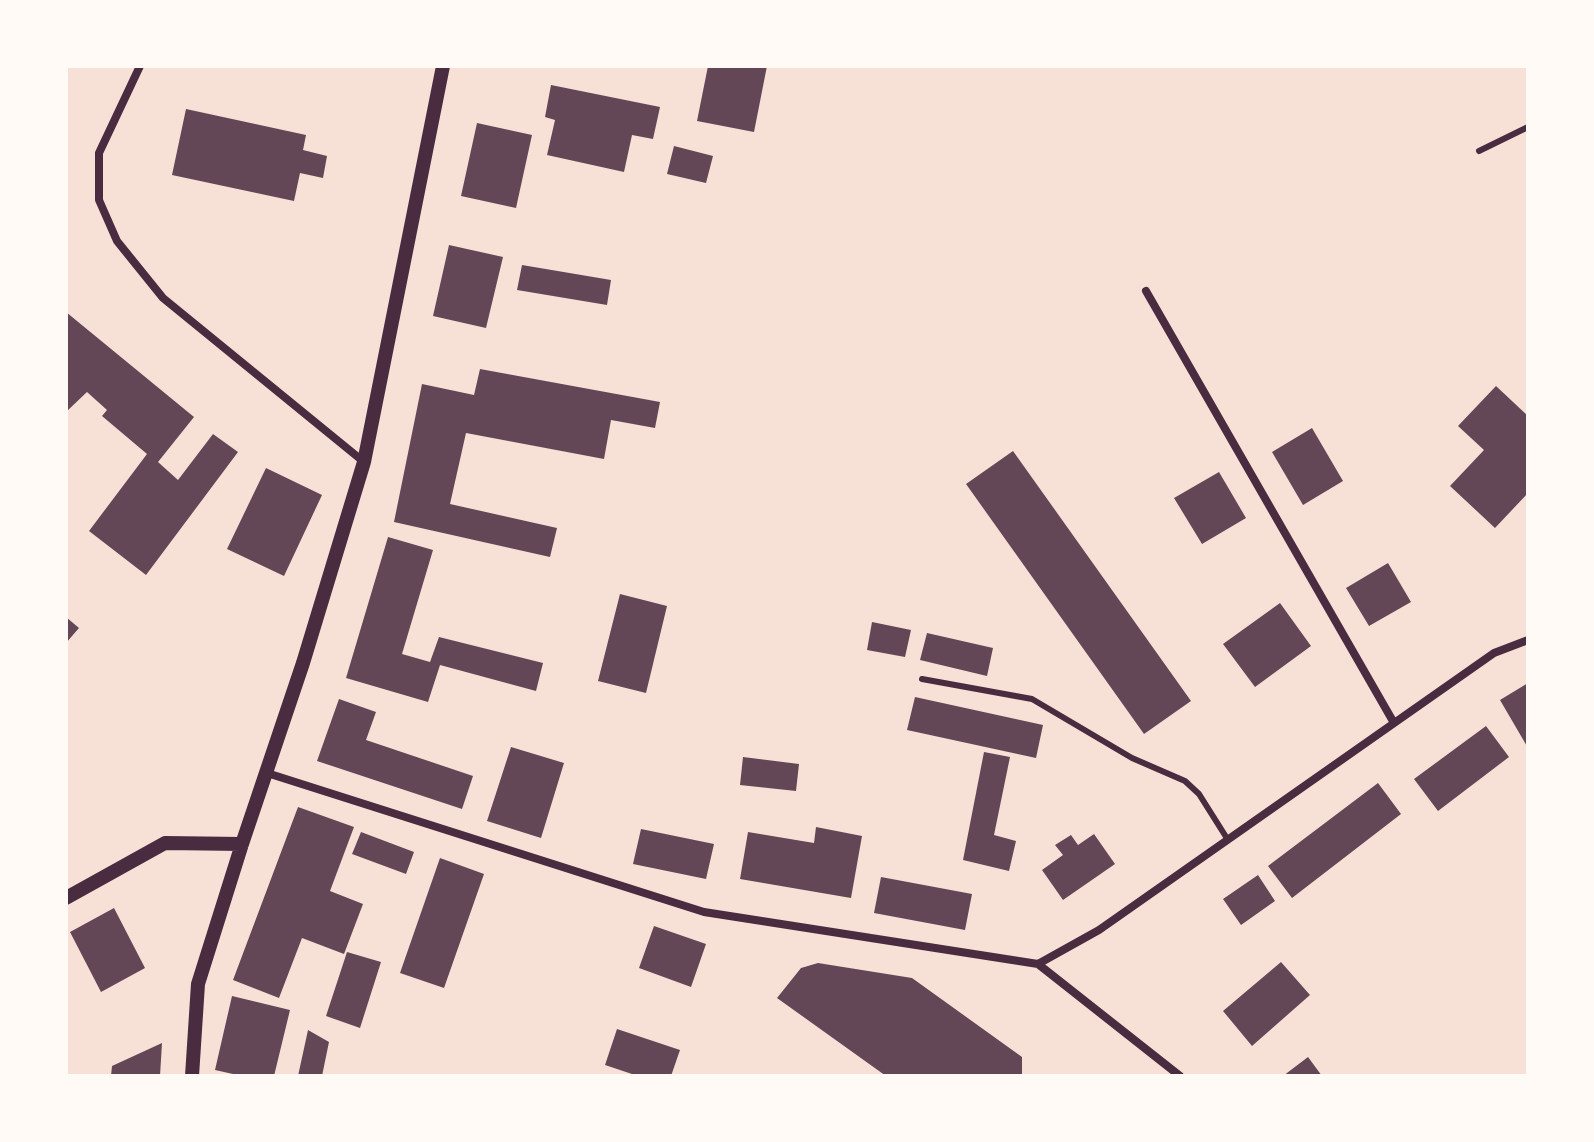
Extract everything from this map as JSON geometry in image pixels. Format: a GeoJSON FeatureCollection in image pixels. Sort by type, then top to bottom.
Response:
{"type":"FeatureCollection","features":[{"type":"Feature","properties":{"kind":"street"},"geometry":{"type":"LineString","coordinates":[[140,66],[99,153],[99,200],[117,241],[163,298],[364,462]]}},
{"type":"Feature","properties":{"kind":"street"},"geometry":{"type":"LineString","coordinates":[[192,1076],[198,984],[303,663],[364,462],[443,66]]}},
{"type":"Feature","properties":{"kind":"street"},"geometry":{"type":"LineString","coordinates":[[1146,291],[1394,723]]}},
{"type":"Feature","properties":{"kind":"street"},"geometry":{"type":"LineString","coordinates":[[1038,964],[1099,930],[1494,653],[1528,640]]}},
{"type":"Feature","properties":{"kind":"street"},"geometry":{"type":"LineString","coordinates":[[267,773],[704,912],[1038,964],[1180,1076]]}},
{"type":"Feature","properties":{"kind":"street"},"geometry":{"type":"LineString","coordinates":[[66,898],[165,843],[242,844]]}},
{"type":"Feature","properties":{"kind":"lane"},"geometry":{"type":"LineString","coordinates":[[1479,151],[1528,127]]}},
{"type":"Feature","properties":{"kind":"lane"},"geometry":{"type":"LineString","coordinates":[[922,679],[1032,699],[1132,758],[1185,781],[1199,794],[1228,840]]}},
{"type":"Feature","properties":{"kind":"building"},"geometry":{"type":"Polygon","coordinates":[[[708,66],[767,66],[754,132],[697,121],[708,66]]]}},
{"type":"Feature","properties":{"kind":"building"},"geometry":{"type":"Polygon","coordinates":[[[551,85],[660,107],[653,139],[632,135],[624,172],[547,155],[555,120],[545,117],[551,85]]]}},
{"type":"Feature","properties":{"kind":"building"},"geometry":{"type":"Polygon","coordinates":[[[186,109],[306,135],[303,150],[327,156],[323,178],[300,173],[294,201],[172,175],[186,109]]]}},
{"type":"Feature","properties":{"kind":"building"},"geometry":{"type":"Polygon","coordinates":[[[477,123],[532,135],[516,208],[461,196],[477,123]]]}},
{"type":"Feature","properties":{"kind":"building"},"geometry":{"type":"Polygon","coordinates":[[[674,146],[713,156],[706,183],[667,174],[674,146]]]}},
{"type":"Feature","properties":{"kind":"building"},"geometry":{"type":"Polygon","coordinates":[[[449,245],[503,257],[486,328],[433,316],[449,245]]]}},
{"type":"Feature","properties":{"kind":"building"},"geometry":{"type":"Polygon","coordinates":[[[522,265],[611,280],[607,305],[517,290],[522,265]]]}},
{"type":"Feature","properties":{"kind":"building"},"geometry":{"type":"Polygon","coordinates":[[[66,312],[194,417],[158,462],[178,480],[213,434],[238,452],[146,575],[89,531],[147,454],[102,416],[107,410],[87,392],[66,412],[66,312]]]}},
{"type":"Feature","properties":{"kind":"building"},"geometry":{"type":"Polygon","coordinates":[[[480,369],[660,402],[655,428],[611,420],[604,459],[466,433],[450,504],[557,528],[550,557],[394,522],[422,384],[474,395],[480,369]]]}},
{"type":"Feature","properties":{"kind":"building"},"geometry":{"type":"Polygon","coordinates":[[[1496,386],[1528,416],[1528,493],[1495,528],[1450,486],[1484,450],[1458,426],[1496,386]]]}},
{"type":"Feature","properties":{"kind":"building"},"geometry":{"type":"Polygon","coordinates":[[[1312,428],[1343,481],[1303,505],[1272,452],[1312,428]]]}},
{"type":"Feature","properties":{"kind":"building"},"geometry":{"type":"Polygon","coordinates":[[[1013,451],[1191,701],[1144,734],[966,484],[1013,451]]]}},
{"type":"Feature","properties":{"kind":"building"},"geometry":{"type":"Polygon","coordinates":[[[266,468],[322,495],[284,576],[227,549],[266,468]]]}},
{"type":"Feature","properties":{"kind":"building"},"geometry":{"type":"Polygon","coordinates":[[[1219,472],[1246,518],[1202,544],[1174,498],[1219,472]]]}},
{"type":"Feature","properties":{"kind":"building"},"geometry":{"type":"Polygon","coordinates":[[[388,537],[433,550],[402,654],[430,662],[439,637],[543,663],[536,691],[440,665],[428,702],[346,678],[388,537]]]}},
{"type":"Feature","properties":{"kind":"building"},"geometry":{"type":"Polygon","coordinates":[[[1388,563],[1411,602],[1369,626],[1346,588],[1388,563]]]}},
{"type":"Feature","properties":{"kind":"building"},"geometry":{"type":"Polygon","coordinates":[[[620,594],[667,606],[646,693],[598,681],[620,594]]]}},
{"type":"Feature","properties":{"kind":"building"},"geometry":{"type":"Polygon","coordinates":[[[1280,603],[1311,646],[1255,687],[1223,644],[1280,603]]]}},
{"type":"Feature","properties":{"kind":"building"},"geometry":{"type":"Polygon","coordinates":[[[66,617],[79,628],[66,643],[66,617]]]}},
{"type":"Feature","properties":{"kind":"building"},"geometry":{"type":"Polygon","coordinates":[[[872,622],[911,630],[905,657],[867,650],[872,622]]]}},
{"type":"Feature","properties":{"kind":"building"},"geometry":{"type":"Polygon","coordinates":[[[927,633],[993,648],[987,676],[920,660],[927,633]]]}},
{"type":"Feature","properties":{"kind":"building"},"geometry":{"type":"Polygon","coordinates":[[[1528,683],[1528,748],[1500,700],[1528,683]]]}},
{"type":"Feature","properties":{"kind":"building"},"geometry":{"type":"Polygon","coordinates":[[[915,697],[1043,725],[1036,758],[907,730],[915,697]]]}},
{"type":"Feature","properties":{"kind":"building"},"geometry":{"type":"Polygon","coordinates":[[[339,699],[376,712],[366,740],[473,776],[462,809],[317,761],[339,699]]]}},
{"type":"Feature","properties":{"kind":"building"},"geometry":{"type":"Polygon","coordinates":[[[1486,726],[1509,757],[1438,811],[1414,779],[1486,726]]]}},
{"type":"Feature","properties":{"kind":"building"},"geometry":{"type":"Polygon","coordinates":[[[511,747],[564,763],[541,838],[487,821],[511,747]]]}},
{"type":"Feature","properties":{"kind":"building"},"geometry":{"type":"Polygon","coordinates":[[[984,752],[1010,757],[994,835],[1016,841],[1009,871],[963,860],[984,752]]]}},
{"type":"Feature","properties":{"kind":"building"},"geometry":{"type":"Polygon","coordinates":[[[743,757],[799,764],[796,791],[740,785],[743,757]]]}},
{"type":"Feature","properties":{"kind":"building"},"geometry":{"type":"Polygon","coordinates":[[[1378,783],[1401,814],[1292,898],[1268,866],[1378,783]]]}},
{"type":"Feature","properties":{"kind":"building"},"geometry":{"type":"Polygon","coordinates":[[[298,807],[354,827],[330,891],[363,904],[344,954],[302,938],[279,998],[233,980],[298,807]]]}},
{"type":"Feature","properties":{"kind":"building"},"geometry":{"type":"Polygon","coordinates":[[[816,827],[862,836],[851,898],[740,879],[748,832],[814,843],[816,827]]]}},
{"type":"Feature","properties":{"kind":"building"},"geometry":{"type":"Polygon","coordinates":[[[641,829],[714,844],[706,879],[633,864],[641,829]]]}},
{"type":"Feature","properties":{"kind":"building"},"geometry":{"type":"Polygon","coordinates":[[[361,832],[414,852],[406,874],[352,854],[361,832]]]}},
{"type":"Feature","properties":{"kind":"building"},"geometry":{"type":"Polygon","coordinates":[[[1094,834],[1115,864],[1063,900],[1042,870],[1063,855],[1055,845],[1071,835],[1078,845],[1094,834]]]}},
{"type":"Feature","properties":{"kind":"building"},"geometry":{"type":"Polygon","coordinates":[[[440,858],[484,874],[444,988],[400,973],[440,858]]]}},
{"type":"Feature","properties":{"kind":"building"},"geometry":{"type":"Polygon","coordinates":[[[1258,875],[1275,901],[1241,925],[1223,899],[1258,875]]]}},
{"type":"Feature","properties":{"kind":"building"},"geometry":{"type":"Polygon","coordinates":[[[881,877],[972,894],[965,930],[874,913],[881,877]]]}},
{"type":"Feature","properties":{"kind":"building"},"geometry":{"type":"Polygon","coordinates":[[[114,908],[145,968],[101,992],[70,932],[114,908]]]}},
{"type":"Feature","properties":{"kind":"building"},"geometry":{"type":"Polygon","coordinates":[[[654,926],[706,944],[691,987],[639,968],[654,926]]]}},
{"type":"Feature","properties":{"kind":"building"},"geometry":{"type":"Polygon","coordinates":[[[347,952],[381,962],[360,1028],[326,1016],[347,952]]]}},
{"type":"Feature","properties":{"kind":"building"},"geometry":{"type":"Polygon","coordinates":[[[1281,962],[1310,995],[1252,1046],[1223,1011],[1281,962]]]}},
{"type":"Feature","properties":{"kind":"building"},"geometry":{"type":"Polygon","coordinates":[[[818,963],[912,978],[1022,1057],[1022,1076],[886,1076],[777,998],[801,968],[818,963]]]}},
{"type":"Feature","properties":{"kind":"building"},"geometry":{"type":"Polygon","coordinates":[[[232,996],[290,1010],[274,1076],[242,1076],[215,1070],[232,996]]]}},
{"type":"Feature","properties":{"kind":"building"},"geometry":{"type":"Polygon","coordinates":[[[617,1029],[680,1050],[671,1076],[638,1076],[605,1065],[617,1029]]]}},
{"type":"Feature","properties":{"kind":"building"},"geometry":{"type":"Polygon","coordinates":[[[308,1030],[329,1042],[322,1076],[298,1076],[308,1030]]]}},
{"type":"Feature","properties":{"kind":"building"},"geometry":{"type":"Polygon","coordinates":[[[162,1043],[160,1076],[111,1076],[112,1066],[162,1043]]]}},
{"type":"Feature","properties":{"kind":"building"},"geometry":{"type":"Polygon","coordinates":[[[1308,1057],[1322,1076],[1283,1076],[1308,1057]]]}}]}
